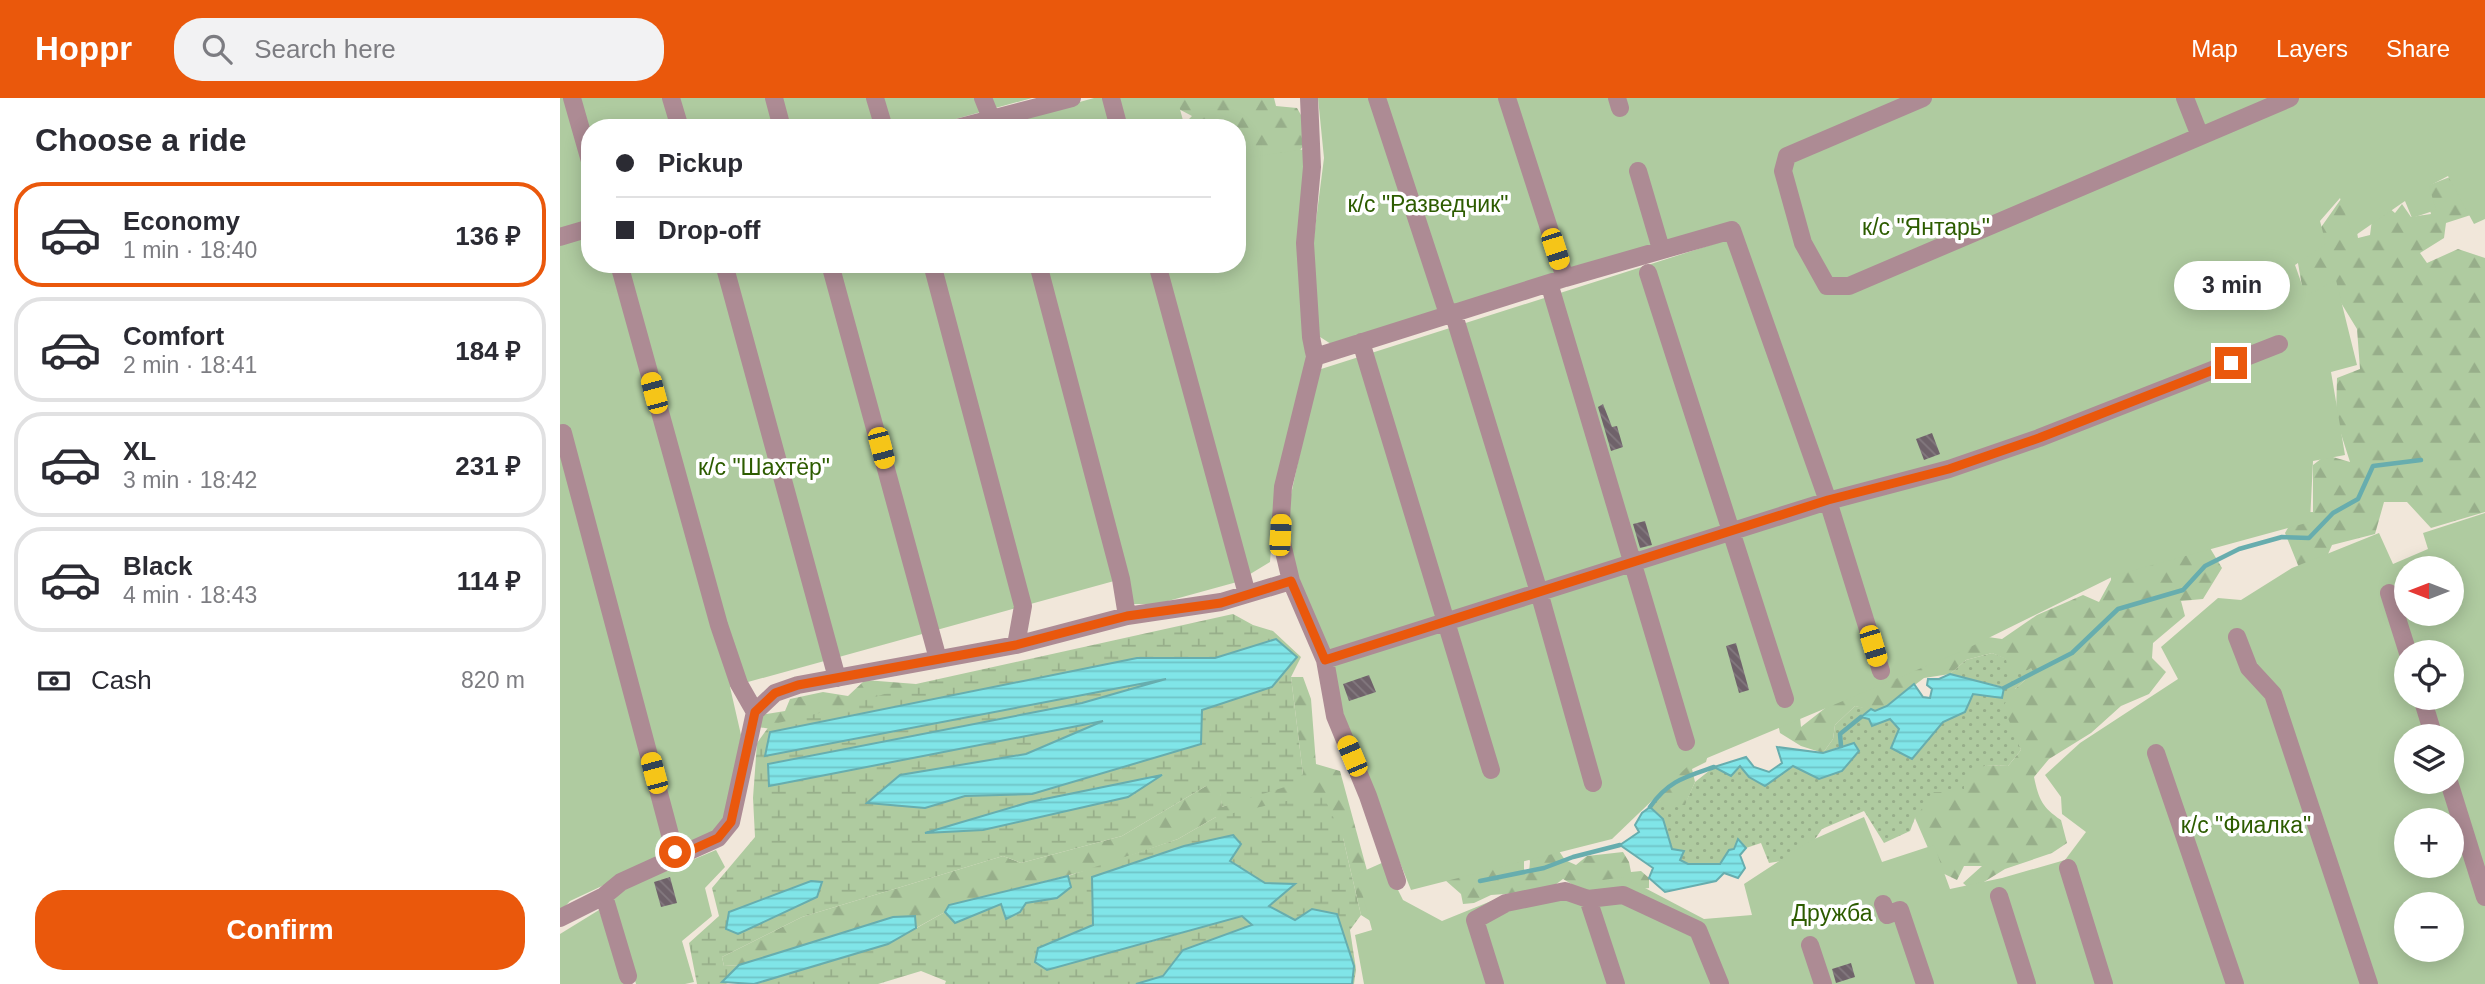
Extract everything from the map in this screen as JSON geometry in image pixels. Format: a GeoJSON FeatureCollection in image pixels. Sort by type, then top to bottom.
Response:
{"type":"FeatureCollection","features":[{"type":"Feature","properties":{"kind":"street"},"geometry":{"type":"LineString","coordinates":[[572,98],[581,129]]}},
{"type":"Feature","properties":{"kind":"street"},"geometry":{"type":"LineString","coordinates":[[671,98],[677,119]]}},
{"type":"Feature","properties":{"kind":"street"},"geometry":{"type":"LineString","coordinates":[[774,98],[780,119]]}},
{"type":"Feature","properties":{"kind":"street"},"geometry":{"type":"LineString","coordinates":[[876,98],[882,119]]}},
{"type":"Feature","properties":{"kind":"street"},"geometry":{"type":"LineString","coordinates":[[982,98],[990,119]]}},
{"type":"Feature","properties":{"kind":"street"},"geometry":{"type":"LineString","coordinates":[[1005,119],[1071,98]]}},
{"type":"Feature","properties":{"kind":"street"},"geometry":{"type":"LineString","coordinates":[[1111,98],[1117,119]]}},
{"type":"Feature","properties":{"kind":"street"},"geometry":{"type":"LineString","coordinates":[[1323,98],[1312,98],[1312,167],[1305,243],[1311,337],[1315,357],[1283,487],[1280,535],[1291,581],[1325,660],[1335,716],[1368,796],[1397,881]]}},
{"type":"Feature","properties":{"kind":"street"},"geometry":{"type":"LineString","coordinates":[[1377,98],[1450,313],[1539,592],[1593,783]]}},
{"type":"Feature","properties":{"kind":"street"},"geometry":{"type":"LineString","coordinates":[[1507,98],[1631,563],[1686,742]]}},
{"type":"Feature","properties":{"kind":"street"},"geometry":{"type":"LineString","coordinates":[[1923,98],[1787,156],[1783,171],[1803,243],[1827,286],[1849,286],[2290,98]]}},
{"type":"Feature","properties":{"kind":"street"},"geometry":{"type":"LineString","coordinates":[[2185,98],[2200,136]]}},
{"type":"Feature","properties":{"kind":"street"},"geometry":{"type":"LineString","coordinates":[[1638,171],[1661,249]]}},
{"type":"Feature","properties":{"kind":"street"},"geometry":{"type":"LineString","coordinates":[[1315,357],[1557,280],[1732,230],[1828,500],[1881,671]]}},
{"type":"Feature","properties":{"kind":"street"},"geometry":{"type":"LineString","coordinates":[[560,237],[581,231]]}},
{"type":"Feature","properties":{"kind":"street"},"geometry":{"type":"LineString","coordinates":[[621,273],[719,625],[739,684],[755,712]]}},
{"type":"Feature","properties":{"kind":"street"},"geometry":{"type":"LineString","coordinates":[[726,273],[837,678]]}},
{"type":"Feature","properties":{"kind":"street"},"geometry":{"type":"LineString","coordinates":[[832,273],[939,659]]}},
{"type":"Feature","properties":{"kind":"street"},"geometry":{"type":"LineString","coordinates":[[934,273],[1023,606],[1016,645]]}},
{"type":"Feature","properties":{"kind":"street"},"geometry":{"type":"LineString","coordinates":[[1040,273],[1121,579],[1127,616]]}},
{"type":"Feature","properties":{"kind":"street"},"geometry":{"type":"LineString","coordinates":[[1159,273],[1247,594]]}},
{"type":"Feature","properties":{"kind":"street"},"geometry":{"type":"LineString","coordinates":[[1648,273],[1785,699]]}},
{"type":"Feature","properties":{"kind":"street"},"geometry":{"type":"LineString","coordinates":[[1362,342],[1491,770]]}},
{"type":"Feature","properties":{"kind":"street"},"geometry":{"type":"LineString","coordinates":[[1325,660],[1828,500],[1949,469],[2039,438],[2279,344]]}},
{"type":"Feature","properties":{"kind":"street"},"geometry":{"type":"LineString","coordinates":[[563,433],[676,857]]}},
{"type":"Feature","properties":{"kind":"street"},"geometry":{"type":"LineString","coordinates":[[560,918],[604,896],[621,882],[718,838],[731,822],[755,712],[775,693],[798,685],[1016,645],[1127,616],[1221,603],[1291,581]]}},
{"type":"Feature","properties":{"kind":"street"},"geometry":{"type":"LineString","coordinates":[[2389,593],[2404,640]]}},
{"type":"Feature","properties":{"kind":"street"},"geometry":{"type":"LineString","coordinates":[[2237,637],[2249,668],[2273,694],[2369,984]]}},
{"type":"Feature","properties":{"kind":"street"},"geometry":{"type":"LineString","coordinates":[[2156,753],[2235,984]]}},
{"type":"Feature","properties":{"kind":"street"},"geometry":{"type":"LineString","coordinates":[[2453,794],[2485,897]]}},
{"type":"Feature","properties":{"kind":"street"},"geometry":{"type":"LineString","coordinates":[[2068,869],[2104,984]]}},
{"type":"Feature","properties":{"kind":"street"},"geometry":{"type":"LineString","coordinates":[[1495,984],[1475,920],[1506,902],[1565,891],[1588,899],[1623,895],[1699,930],[1720,984]]}},
{"type":"Feature","properties":{"kind":"street"},"geometry":{"type":"LineString","coordinates":[[604,896],[628,976]]}},
{"type":"Feature","properties":{"kind":"street"},"geometry":{"type":"LineString","coordinates":[[1999,896],[2027,984]]}},
{"type":"Feature","properties":{"kind":"street"},"geometry":{"type":"LineString","coordinates":[[1588,899],[1616,984]]}},
{"type":"Feature","properties":{"kind":"street"},"geometry":{"type":"LineString","coordinates":[[1883,904],[1887,915],[1900,910],[1925,984]]}},
{"type":"Feature","properties":{"kind":"street"},"geometry":{"type":"LineString","coordinates":[[1810,945],[1823,984]]}},
{"type":"Feature","properties":{"kind":"green space"},"geometry":{"type":"Polygon","coordinates":[[[560,98],[1032,98],[956,119],[581,119],[581,223],[560,229],[560,98]]]}},
{"type":"Feature","properties":{"kind":"green space"},"geometry":{"type":"Polygon","coordinates":[[[1094,98],[1177,98],[1183,119],[1019,119],[1094,98]]]}},
{"type":"Feature","properties":{"kind":"green space"},"geometry":{"type":"Polygon","coordinates":[[[1170,98],[1274,98],[1276,106],[1297,108],[1305,122],[1308,140],[1291,162],[1246,181],[1246,119],[1189,119],[1192,116],[1171,105],[1170,98]]]}},
{"type":"Feature","properties":{"kind":"green space"},"geometry":{"type":"Polygon","coordinates":[[[1318,98],[2485,98],[2485,219],[2474,224],[2448,176],[2429,186],[2436,210],[2412,218],[2405,201],[2353,237],[2340,198],[2320,221],[2326,244],[2295,265],[2306,296],[2336,280],[2357,365],[2331,372],[2345,455],[2313,461],[2310,522],[2116,575],[1962,651],[1688,766],[1612,839],[1411,890],[1340,713],[1294,570],[1287,513],[1318,370],[1742,235],[1738,223],[1331,344],[1317,335],[1312,252],[1324,158],[1318,98]]]}},
{"type":"Feature","properties":{"kind":"green space","name":"к/с \"Шахтёр\""},"geometry":{"type":"Polygon","coordinates":[[[1306,149],[1298,231],[1306,359],[1276,488],[1270,562],[1237,582],[1157,604],[1134,604],[1125,578],[730,687],[741,735],[728,818],[715,833],[570,901],[560,912],[560,245],[581,239],[581,273],[1246,273],[1246,158],[1306,149]]]}},
{"type":"Feature","properties":{"kind":"green space"},"geometry":{"type":"Polygon","coordinates":[[[2455,175],[2477,213],[2446,223],[2444,238],[2420,253],[2427,263],[2458,249],[2485,258],[2485,512],[2431,528],[2407,502],[2384,502],[2375,534],[2332,545],[2318,577],[2302,575],[2285,533],[2297,512],[2313,512],[2313,465],[2326,455],[2350,462],[2336,418],[2337,378],[2360,369],[2357,329],[2335,293],[2304,298],[2294,240],[2312,240],[2341,199],[2353,209],[2358,238],[2370,235],[2375,196],[2395,213],[2402,204],[2411,217],[2431,214],[2424,187],[2455,175]]]}},
{"type":"Feature","properties":{"kind":"green space","name":"к/с \"Фиалка\""},"geometry":{"type":"Polygon","coordinates":[[[2485,513],[2485,984],[1364,984],[1355,935],[1372,930],[1357,874],[1384,862],[1403,900],[1442,921],[1511,893],[1624,877],[1704,919],[1752,915],[1744,884],[1810,841],[1864,817],[1882,862],[1934,845],[1950,889],[2065,860],[2086,832],[2062,814],[2061,797],[2045,775],[2080,743],[2178,679],[2161,647],[2218,598],[2241,600],[2292,568],[2379,533],[2394,564],[2394,626],[2464,626],[2464,556],[2412,556],[2428,549],[2423,533],[2485,513]]]}},
{"type":"Feature","properties":{"kind":"green space"},"geometry":{"type":"Polygon","coordinates":[[[2111,548],[2210,548],[2222,568],[2203,599],[2181,601],[2185,616],[2153,643],[2152,658],[2166,672],[2149,694],[2121,706],[2091,733],[2049,759],[2034,777],[2042,802],[2061,820],[2067,843],[2052,853],[2005,869],[1971,890],[1963,883],[1982,866],[1964,866],[1957,880],[1938,871],[1915,818],[1934,792],[1964,792],[1964,776],[1986,765],[2008,766],[2021,750],[2003,706],[2015,689],[2033,673],[2031,668],[2020,674],[2008,671],[2006,659],[1992,653],[1966,660],[1950,674],[1924,678],[1887,706],[1875,711],[1855,706],[1835,725],[1833,739],[1823,753],[1801,746],[1780,733],[1776,714],[1800,717],[1801,727],[1856,684],[1981,636],[2002,639],[2037,615],[2083,595],[2099,602],[2111,580],[2111,548]]]}},
{"type":"Feature","properties":{"kind":"green space"},"geometry":{"type":"Polygon","coordinates":[[[1233,614],[1253,625],[1273,631],[1301,657],[1291,677],[1303,774],[1291,785],[1222,807],[1219,786],[1206,786],[1122,836],[1021,863],[1003,856],[802,917],[722,957],[724,966],[739,965],[723,982],[728,984],[697,984],[689,943],[719,916],[712,888],[755,837],[753,798],[757,743],[770,725],[840,708],[916,684],[1233,614]],[[1276,639],[1215,658],[1137,658],[770,732],[765,755],[1179,676],[1082,703],[768,764],[769,785],[1107,720],[1026,754],[900,775],[925,808],[965,796],[1032,794],[1201,744],[1202,710],[1272,687],[1276,639]],[[1160,776],[1030,802],[929,832],[983,830],[1160,776]]]}},
{"type":"Feature","properties":{"kind":"green space"},"geometry":{"type":"Polygon","coordinates":[[[1992,653],[2031,668],[2033,673],[2015,689],[2017,737],[2021,750],[2008,766],[1986,765],[1964,792],[1915,818],[1910,831],[1884,843],[1864,811],[1822,829],[1802,858],[1769,863],[1761,843],[1746,848],[1738,840],[1734,850],[1729,850],[1720,864],[1688,864],[1680,860],[1672,849],[1663,819],[1650,807],[1658,795],[1662,805],[1685,804],[1695,782],[1714,767],[1732,774],[1740,766],[1749,777],[1765,786],[1793,765],[1819,779],[1841,746],[1823,753],[1833,739],[1835,725],[1855,706],[1871,709],[1861,716],[1890,718],[1899,729],[1912,758],[1943,722],[1965,712],[1973,694],[2002,698],[2003,687],[1950,674],[1966,660],[1992,653]]]}},
{"type":"Feature","properties":{"kind":"green space"},"geometry":{"type":"Polygon","coordinates":[[[1291,677],[1303,677],[1311,699],[1316,764],[1340,771],[1378,911],[1372,922],[1361,915],[1343,838],[1216,817],[1178,839],[1089,870],[950,905],[945,912],[916,928],[915,916],[893,917],[739,965],[724,966],[722,957],[802,917],[1003,856],[1021,863],[1122,836],[1206,786],[1220,786],[1222,807],[1303,774],[1291,677]]]}},
{"type":"Feature","properties":{"kind":"green space"},"geometry":{"type":"Polygon","coordinates":[[[865,680],[916,684],[912,696],[771,729],[758,727],[761,715],[785,711],[790,699],[823,692],[848,696],[865,680]]]}},
{"type":"Feature","properties":{"kind":"green space"},"geometry":{"type":"Polygon","coordinates":[[[1709,751],[1706,762],[1692,769],[1695,782],[1685,805],[1661,805],[1656,786],[1709,751]]]}},
{"type":"Feature","properties":{"kind":"green space"},"geometry":{"type":"Polygon","coordinates":[[[1322,793],[1343,838],[1361,915],[1350,930],[1356,969],[1354,984],[1354,966],[1295,920],[1268,905],[1294,885],[1265,883],[1229,860],[1140,945],[1242,916],[1253,925],[1183,950],[1163,976],[1136,984],[945,984],[946,981],[921,971],[878,984],[754,984],[888,944],[945,912],[955,923],[1001,903],[1005,918],[1026,903],[1057,898],[1071,887],[1068,876],[1178,839],[1216,817],[1322,793]]]}},
{"type":"Feature","properties":{"kind":"green space"},"geometry":{"type":"Polygon","coordinates":[[[1557,848],[1565,860],[1576,865],[1587,856],[1623,852],[1631,872],[1641,871],[1649,878],[1649,888],[1590,895],[1563,879],[1547,891],[1491,895],[1474,903],[1463,904],[1461,894],[1445,880],[1524,860],[1524,874],[1529,873],[1530,861],[1525,852],[1557,848]]]}},
{"type":"Feature","properties":{"kind":"green space"},"geometry":{"type":"Polygon","coordinates":[[[716,850],[725,867],[705,888],[712,916],[682,941],[694,982],[636,984],[612,899],[630,886],[716,850]]]}},
{"type":"Feature","properties":{"kind":"green space"},"geometry":{"type":"Polygon","coordinates":[[[599,910],[625,984],[560,984],[560,934],[599,910]]]}},
{"type":"Feature","properties":{"kind":"water"},"geometry":{"type":"Polygon","coordinates":[[[1276,639],[1297,657],[1272,687],[1202,710],[1201,744],[1032,794],[965,796],[925,808],[867,803],[900,775],[1026,754],[1103,721],[769,786],[768,764],[1082,703],[1166,679],[765,756],[770,732],[1137,658],[1215,658],[1276,639]]]}},
{"type":"Feature","properties":{"kind":"water"},"geometry":{"type":"Polygon","coordinates":[[[1950,674],[2004,688],[2002,698],[1973,694],[1965,712],[1943,722],[1912,759],[1891,748],[1899,729],[1890,719],[1872,726],[1869,719],[1861,717],[1871,709],[1875,711],[1887,706],[1914,684],[1923,697],[1930,698],[1932,689],[1927,685],[1928,679],[1939,679],[1950,674]]]}},
{"type":"Feature","properties":{"kind":"water"},"geometry":{"type":"Polygon","coordinates":[[[1854,743],[1859,751],[1842,771],[1819,779],[1793,766],[1765,786],[1749,777],[1740,766],[1731,776],[1714,767],[1746,757],[1754,767],[1769,772],[1782,763],[1777,747],[1823,753],[1854,743]]]}},
{"type":"Feature","properties":{"kind":"water"},"geometry":{"type":"Polygon","coordinates":[[[1162,775],[1128,797],[983,830],[925,833],[1030,802],[1162,775]]]}},
{"type":"Feature","properties":{"kind":"water"},"geometry":{"type":"Polygon","coordinates":[[[1650,807],[1663,819],[1672,849],[1684,851],[1680,860],[1688,864],[1720,864],[1729,850],[1734,849],[1738,839],[1746,848],[1740,855],[1745,868],[1738,878],[1724,873],[1716,881],[1665,892],[1649,878],[1653,868],[1620,845],[1639,832],[1635,825],[1642,813],[1650,807]]]}},
{"type":"Feature","properties":{"kind":"water"},"geometry":{"type":"Polygon","coordinates":[[[1233,835],[1241,844],[1230,861],[1265,883],[1295,884],[1269,906],[1295,920],[1312,909],[1337,914],[1354,966],[1352,984],[1136,984],[1163,976],[1183,950],[1252,925],[1242,916],[1047,970],[1035,962],[1038,948],[1093,925],[1092,877],[1184,846],[1233,835]]]}},
{"type":"Feature","properties":{"kind":"water"},"geometry":{"type":"Polygon","coordinates":[[[1068,876],[1071,887],[1057,898],[1026,903],[1020,912],[1006,919],[1001,904],[955,923],[945,912],[949,905],[1068,876]]]}},
{"type":"Feature","properties":{"kind":"water"},"geometry":{"type":"Polygon","coordinates":[[[811,881],[822,882],[817,897],[738,934],[726,929],[729,912],[811,881]]]}},
{"type":"Feature","properties":{"kind":"water"},"geometry":{"type":"Polygon","coordinates":[[[915,916],[916,928],[888,944],[754,984],[722,982],[739,965],[893,917],[915,916]]]}},
{"type":"Feature","properties":{"kind":"building"},"geometry":{"type":"Polygon","coordinates":[[[1603,404],[1612,427],[1617,426],[1623,447],[1611,451],[1598,407],[1603,404]]]}},
{"type":"Feature","properties":{"kind":"building"},"geometry":{"type":"Polygon","coordinates":[[[1932,433],[1940,454],[1924,460],[1916,439],[1932,433]]]}},
{"type":"Feature","properties":{"kind":"building"},"geometry":{"type":"Polygon","coordinates":[[[1645,521],[1652,545],[1640,548],[1633,524],[1645,521]]]}},
{"type":"Feature","properties":{"kind":"building"},"geometry":{"type":"Polygon","coordinates":[[[1736,643],[1749,690],[1739,693],[1726,646],[1736,643]]]}},
{"type":"Feature","properties":{"kind":"building"},"geometry":{"type":"Polygon","coordinates":[[[1369,675],[1376,692],[1349,701],[1343,684],[1369,675]]]}},
{"type":"Feature","properties":{"kind":"building"},"geometry":{"type":"Polygon","coordinates":[[[670,877],[677,903],[661,907],[654,882],[670,877]]]}},
{"type":"Feature","properties":{"kind":"building"},"geometry":{"type":"Polygon","coordinates":[[[1851,963],[1855,977],[1836,983],[1832,969],[1851,963]]]}},
{"type":"Feature","properties":{"kind":"waterway"},"geometry":{"type":"LineString","coordinates":[[2004,688],[2072,653],[2118,609],[2183,590],[2205,566],[2239,549],[2282,537],[2309,538],[2333,513],[2358,499],[2373,466],[2421,460]]}},
{"type":"Feature","properties":{"kind":"waterway"},"geometry":{"type":"LineString","coordinates":[[1841,746],[1840,734],[1861,717]]}},
{"type":"Feature","properties":{"kind":"waterway"},"geometry":{"type":"LineString","coordinates":[[1650,807],[1671,786],[1686,777],[1714,767]]}},
{"type":"Feature","properties":{"kind":"waterway"},"geometry":{"type":"LineString","coordinates":[[1480,881],[1544,868],[1573,857],[1620,845]]}},
{"type":"Feature","properties":{"kind":"route"},"geometry":{"type":"LineString","coordinates":[[675,852],[676,857],[718,838],[731,822],[755,712],[775,693],[798,685],[1016,645],[1127,616],[1221,603],[1291,581],[1325,660],[1828,500],[1949,469],[2039,438],[2231,363]]}},
{"type":"Feature","properties":{"kind":"park label","name":"к/с \"Разведчик\""},"geometry":{"type":"Point","coordinates":[1428,204]}},
{"type":"Feature","properties":{"kind":"park label","name":"к/с \"Янтарь\""},"geometry":{"type":"Point","coordinates":[1926,227]}},
{"type":"Feature","properties":{"kind":"park label","name":"Дружба"},"geometry":{"type":"Point","coordinates":[1832,913]}}]}
